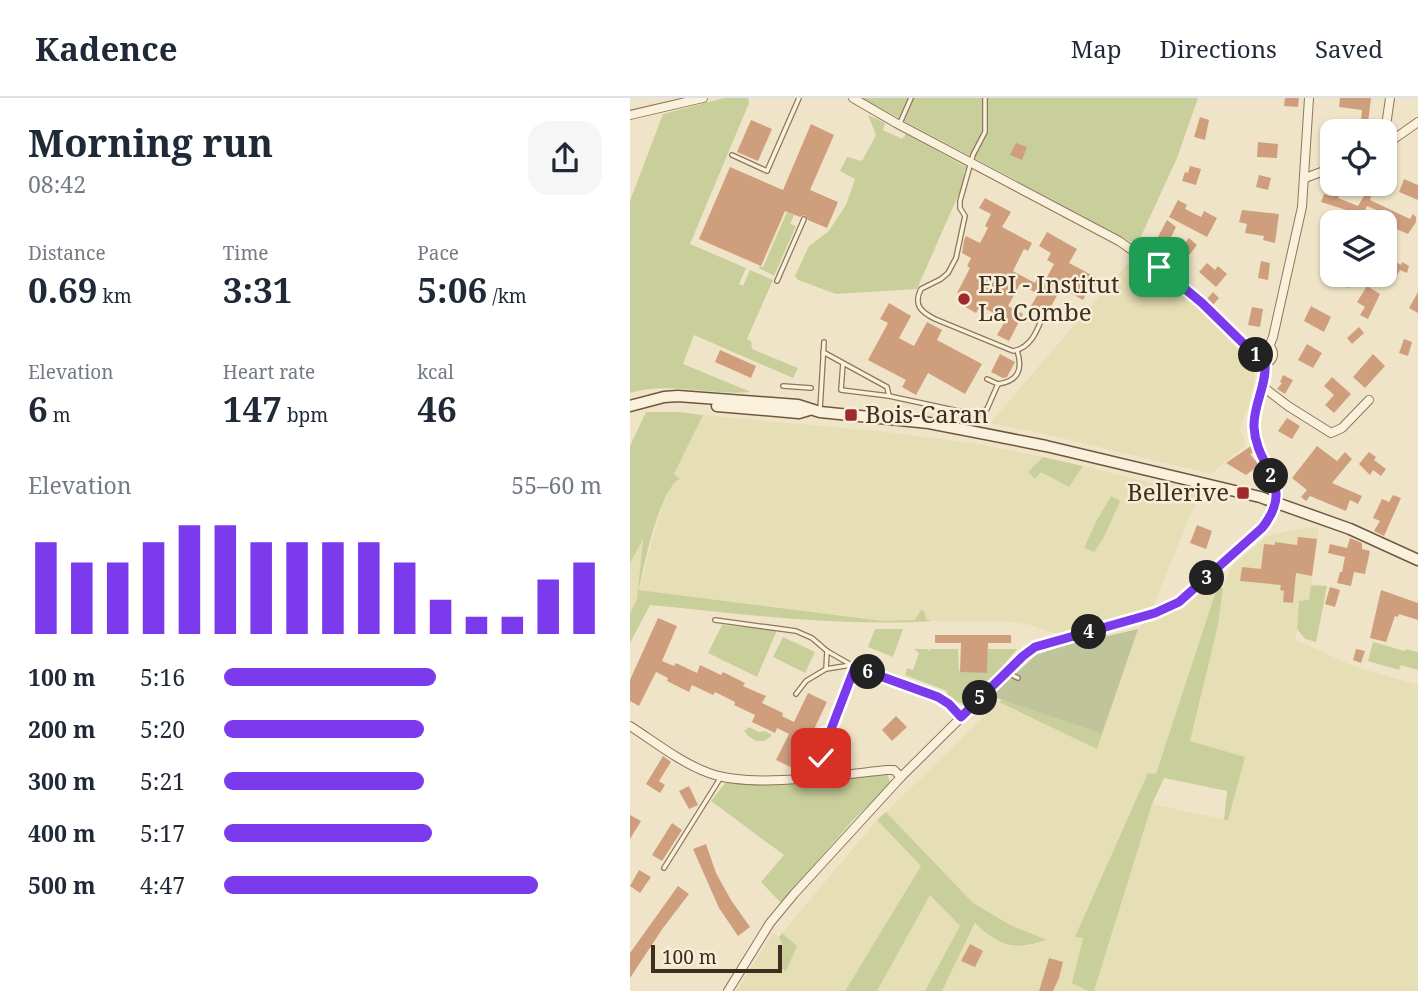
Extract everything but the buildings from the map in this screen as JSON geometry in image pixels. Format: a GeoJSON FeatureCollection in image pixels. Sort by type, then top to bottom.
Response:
{"type":"FeatureCollection","features":[{"type":"Feature","properties":{"kind":"main road"},"geometry":{"type":"LineString","coordinates":[[630,406],[664,397],[688,396],[789,404],[815,411],[929,423],[1001,436],[1278,502],[1350,529],[1418,560]]}},
{"type":"Feature","properties":{"kind":"street"},"geometry":{"type":"LineString","coordinates":[[630,115],[703,98]]}},
{"type":"Feature","properties":{"kind":"street"},"geometry":{"type":"LineString","coordinates":[[853,98],[1119,240],[1159,267],[1202,303],[1265,363]]}},
{"type":"Feature","properties":{"kind":"street"},"geometry":{"type":"LineString","coordinates":[[728,991],[776,916],[901,777],[1035,647],[1155,613],[1179,602],[1272,516],[1278,502],[1254,429],[1255,413],[1263,387],[1265,363],[1273,356],[1269,346],[1298,232],[1305,178],[1309,98]]}},
{"type":"Feature","properties":{"kind":"street"},"geometry":{"type":"LineString","coordinates":[[1387,119],[1390,98]]}},
{"type":"Feature","properties":{"kind":"street"},"geometry":{"type":"LineString","coordinates":[[1397,139],[1418,122]]}},
{"type":"Feature","properties":{"kind":"street"},"geometry":{"type":"LineString","coordinates":[[1305,178],[1320,172]]}},
{"type":"Feature","properties":{"kind":"street"},"geometry":{"type":"LineString","coordinates":[[1256,352],[1260,346],[1269,346]]}},
{"type":"Feature","properties":{"kind":"street"},"geometry":{"type":"LineString","coordinates":[[1263,387],[1331,433],[1342,429],[1369,400]]}},
{"type":"Feature","properties":{"kind":"street"},"geometry":{"type":"LineString","coordinates":[[630,726],[698,769],[721,777],[793,779],[886,770],[894,771],[901,777]]}},
{"type":"Feature","properties":{"kind":"lane"},"geometry":{"type":"LineString","coordinates":[[733,155],[767,171],[799,98]]}},
{"type":"Feature","properties":{"kind":"lane"},"geometry":{"type":"LineString","coordinates":[[900,125],[911,98]]}},
{"type":"Feature","properties":{"kind":"lane"},"geometry":{"type":"LineString","coordinates":[[985,98],[985,132],[960,201],[960,208],[965,216],[955,261],[945,277],[921,289],[918,303],[923,313],[1005,349],[1017,350],[1033,338],[1042,316]]}},
{"type":"Feature","properties":{"kind":"lane"},"geometry":{"type":"LineString","coordinates":[[777,281],[803,219]]}},
{"type":"Feature","properties":{"kind":"lane"},"geometry":{"type":"LineString","coordinates":[[815,411],[824,342]]}},
{"type":"Feature","properties":{"kind":"lane"},"geometry":{"type":"LineString","coordinates":[[987,379],[998,384],[1013,380],[1019,373],[1021,364],[1017,350]]}},
{"type":"Feature","properties":{"kind":"lane"},"geometry":{"type":"LineString","coordinates":[[823,352],[887,387],[889,396]]}},
{"type":"Feature","properties":{"kind":"lane"},"geometry":{"type":"LineString","coordinates":[[843,363],[841,390],[889,396],[978,415],[987,409],[998,384]]}},
{"type":"Feature","properties":{"kind":"lane"},"geometry":{"type":"LineString","coordinates":[[783,386],[811,388]]}},
{"type":"Feature","properties":{"kind":"lane"},"geometry":{"type":"LineString","coordinates":[[715,621],[790,629],[807,635],[853,666],[938,697],[961,717]]}},
{"type":"Feature","properties":{"kind":"lane"},"geometry":{"type":"LineString","coordinates":[[825,669],[827,651]]}},
{"type":"Feature","properties":{"kind":"lane"},"geometry":{"type":"LineString","coordinates":[[796,694],[806,681],[825,669],[853,666]]}},
{"type":"Feature","properties":{"kind":"lane"},"geometry":{"type":"LineString","coordinates":[[830,732],[853,666]]}},
{"type":"Feature","properties":{"kind":"lane"},"geometry":{"type":"LineString","coordinates":[[1006,673],[1018,678]]}},
{"type":"Feature","properties":{"kind":"lane"},"geometry":{"type":"LineString","coordinates":[[830,732],[838,736],[842,746],[836,757],[825,760],[816,753],[814,744],[820,734],[830,732]]}},
{"type":"Feature","properties":{"kind":"lane"},"geometry":{"type":"LineString","coordinates":[[664,868],[721,777]]}},
{"type":"Feature","properties":{"kind":"shaded area"},"geometry":{"type":"Polygon","coordinates":[[[1133,257],[1204,313],[1245,354],[1254,370],[1255,379],[1240,429],[1246,445],[1211,474],[990,423],[1133,257]]]}},
{"type":"Feature","properties":{"kind":"shaded area"},"geometry":{"type":"Polygon","coordinates":[[[703,415],[887,432],[972,443],[1043,457],[1029,472],[1041,472],[1069,487],[1083,466],[1199,495],[1153,606],[1062,633],[1013,622],[932,621],[926,619],[924,614],[915,620],[883,621],[639,590],[663,501],[669,487],[679,478],[674,474],[703,415]]]}},
{"type":"Feature","properties":{"kind":"shaded area"},"geometry":{"type":"Polygon","coordinates":[[[1319,527],[1309,601],[1299,601],[1296,640],[1353,666],[1418,685],[1418,991],[1094,991],[1152,804],[1227,820],[1245,757],[1190,741],[1218,625],[1223,588],[1232,566],[1267,536],[1319,527]]]}},
{"type":"Feature","properties":{"kind":"shaded area"},"geometry":{"type":"Polygon","coordinates":[[[643,536],[637,599],[630,613],[630,563],[643,536]]]}},
{"type":"Feature","properties":{"kind":"shaded area"},"geometry":{"type":"Polygon","coordinates":[[[1217,588],[1156,775],[1149,773],[1076,937],[1083,937],[1080,956],[1081,986],[1088,991],[942,991],[976,923],[998,942],[1010,946],[1031,946],[1046,940],[1012,926],[973,903],[886,812],[999,702],[1097,748],[1138,629],[1148,619],[1187,603],[1201,592],[1217,588]]]}},
{"type":"Feature","properties":{"kind":"shaded area"},"geometry":{"type":"Polygon","coordinates":[[[877,820],[921,866],[845,991],[736,991],[773,933],[779,937],[783,946],[797,946],[782,933],[877,820]]]}},
{"type":"Feature","properties":{"kind":"shaded area"},"geometry":{"type":"Polygon","coordinates":[[[930,894],[961,926],[925,991],[877,991],[930,894]]]}},
{"type":"Feature","properties":{"kind":"green space"},"geometry":{"type":"Polygon","coordinates":[[[724,98],[748,98],[749,103],[690,244],[746,268],[739,284],[743,286],[750,270],[773,280],[747,339],[751,341],[752,349],[798,368],[793,378],[694,335],[683,364],[751,392],[660,388],[630,393],[630,201],[663,114],[724,98]]]}},
{"type":"Feature","properties":{"kind":"green space"},"geometry":{"type":"Polygon","coordinates":[[[861,98],[1198,98],[1177,158],[1137,245],[861,98]]]}},
{"type":"Feature","properties":{"kind":"green space"},"geometry":{"type":"Polygon","coordinates":[[[868,115],[885,123],[883,130],[902,139],[906,134],[968,168],[964,171],[964,182],[917,289],[836,294],[798,280],[795,276],[809,246],[828,232],[846,205],[855,179],[840,171],[847,157],[862,161],[876,135],[868,115]]]}},
{"type":"Feature","properties":{"kind":"green space"},"geometry":{"type":"Polygon","coordinates":[[[787,212],[794,215],[790,224],[796,226],[774,276],[759,266],[763,267],[787,212]]]}},
{"type":"Feature","properties":{"kind":"green space"},"geometry":{"type":"Polygon","coordinates":[[[646,412],[703,415],[674,474],[680,479],[673,485],[659,512],[639,590],[883,621],[915,620],[921,610],[924,611],[926,619],[932,621],[861,622],[826,621],[650,605],[630,643],[630,613],[637,599],[643,539],[630,563],[630,446],[646,412]]]}},
{"type":"Feature","properties":{"kind":"green space"},"geometry":{"type":"Polygon","coordinates":[[[1043,457],[1083,466],[1069,487],[1041,472],[1035,479],[1028,472],[1043,457]]]}},
{"type":"Feature","properties":{"kind":"green space"},"geometry":{"type":"Polygon","coordinates":[[[1111,496],[1120,501],[1104,537],[1094,552],[1084,548],[1096,522],[1111,496]]]}},
{"type":"Feature","properties":{"kind":"green space"},"geometry":{"type":"Polygon","coordinates":[[[1311,585],[1327,586],[1316,642],[1305,639],[1297,629],[1299,601],[1309,600],[1311,585]]]}},
{"type":"Feature","properties":{"kind":"green space"},"geometry":{"type":"Polygon","coordinates":[[[1217,588],[1223,588],[1218,625],[1190,741],[1245,757],[1228,820],[1224,820],[1227,791],[1164,778],[1152,804],[1094,991],[1088,991],[1072,983],[1083,938],[1075,937],[1148,773],[1156,774],[1217,588]]]}},
{"type":"Feature","properties":{"kind":"green space"},"geometry":{"type":"Polygon","coordinates":[[[722,625],[777,630],[757,677],[708,653],[722,625]]]}},
{"type":"Feature","properties":{"kind":"green space"},"geometry":{"type":"Polygon","coordinates":[[[875,629],[903,629],[893,657],[868,647],[875,629]]]}},
{"type":"Feature","properties":{"kind":"green space"},"geometry":{"type":"Polygon","coordinates":[[[1138,629],[1102,734],[991,696],[1036,655],[1067,644],[1138,629]]]}},
{"type":"Feature","properties":{"kind":"green space"},"geometry":{"type":"Polygon","coordinates":[[[783,637],[815,652],[805,673],[773,657],[783,637]]]}},
{"type":"Feature","properties":{"kind":"green space"},"geometry":{"type":"Polygon","coordinates":[[[1373,642],[1418,652],[1418,670],[1401,665],[1399,670],[1368,661],[1373,642]]]}},
{"type":"Feature","properties":{"kind":"green space"},"geometry":{"type":"Polygon","coordinates":[[[914,649],[958,649],[959,671],[986,673],[988,649],[1017,649],[997,673],[963,704],[946,697],[947,691],[905,675],[907,668],[913,670],[919,653],[914,649]]]}},
{"type":"Feature","properties":{"kind":"green space"},"geometry":{"type":"Polygon","coordinates":[[[1002,699],[1102,734],[1097,749],[999,702],[1002,699]]]}},
{"type":"Feature","properties":{"kind":"green space"},"geometry":{"type":"Polygon","coordinates":[[[749,727],[772,735],[757,741],[744,731],[749,727]]]}},
{"type":"Feature","properties":{"kind":"green space"},"geometry":{"type":"Polygon","coordinates":[[[828,735],[838,742],[839,746],[832,756],[828,757],[818,750],[817,746],[824,736],[828,735]]]}},
{"type":"Feature","properties":{"kind":"green space"},"geometry":{"type":"Polygon","coordinates":[[[887,774],[891,784],[853,820],[781,903],[761,882],[784,855],[711,801],[726,782],[777,783],[887,774]]]}},
{"type":"Feature","properties":{"kind":"green space"},"geometry":{"type":"Polygon","coordinates":[[[886,812],[973,903],[1012,926],[1047,940],[1025,945],[1008,945],[992,937],[975,923],[942,991],[925,991],[960,926],[930,895],[877,991],[845,991],[921,866],[877,820],[886,812]]]}},
{"type":"Feature","properties":{"kind":"green space"},"geometry":{"type":"Polygon","coordinates":[[[782,933],[797,946],[786,971],[779,967],[782,960],[777,952],[783,946],[779,937],[782,933]]]}},
{"type":"Feature","properties":{"kind":"place","name":"EPI - Institut La Combe"},"geometry":{"type":"Point","coordinates":[964,299]}},
{"type":"Feature","properties":{"kind":"place","name":"Bois-Caran"},"geometry":{"type":"Point","coordinates":[851,415]}},
{"type":"Feature","properties":{"kind":"place","name":"Bellerive"},"geometry":{"type":"Point","coordinates":[1243,493]}},
{"type":"Feature","properties":{"kind":"route"},"geometry":{"type":"LineString","coordinates":[[821,758],[815,751],[815,740],[820,734],[830,732],[855,667],[938,697],[961,717],[1035,647],[1155,613],[1179,602],[1272,516],[1278,502],[1254,429],[1265,363],[1260,362],[1256,352],[1248,348],[1202,303],[1159,267]]}}]}
